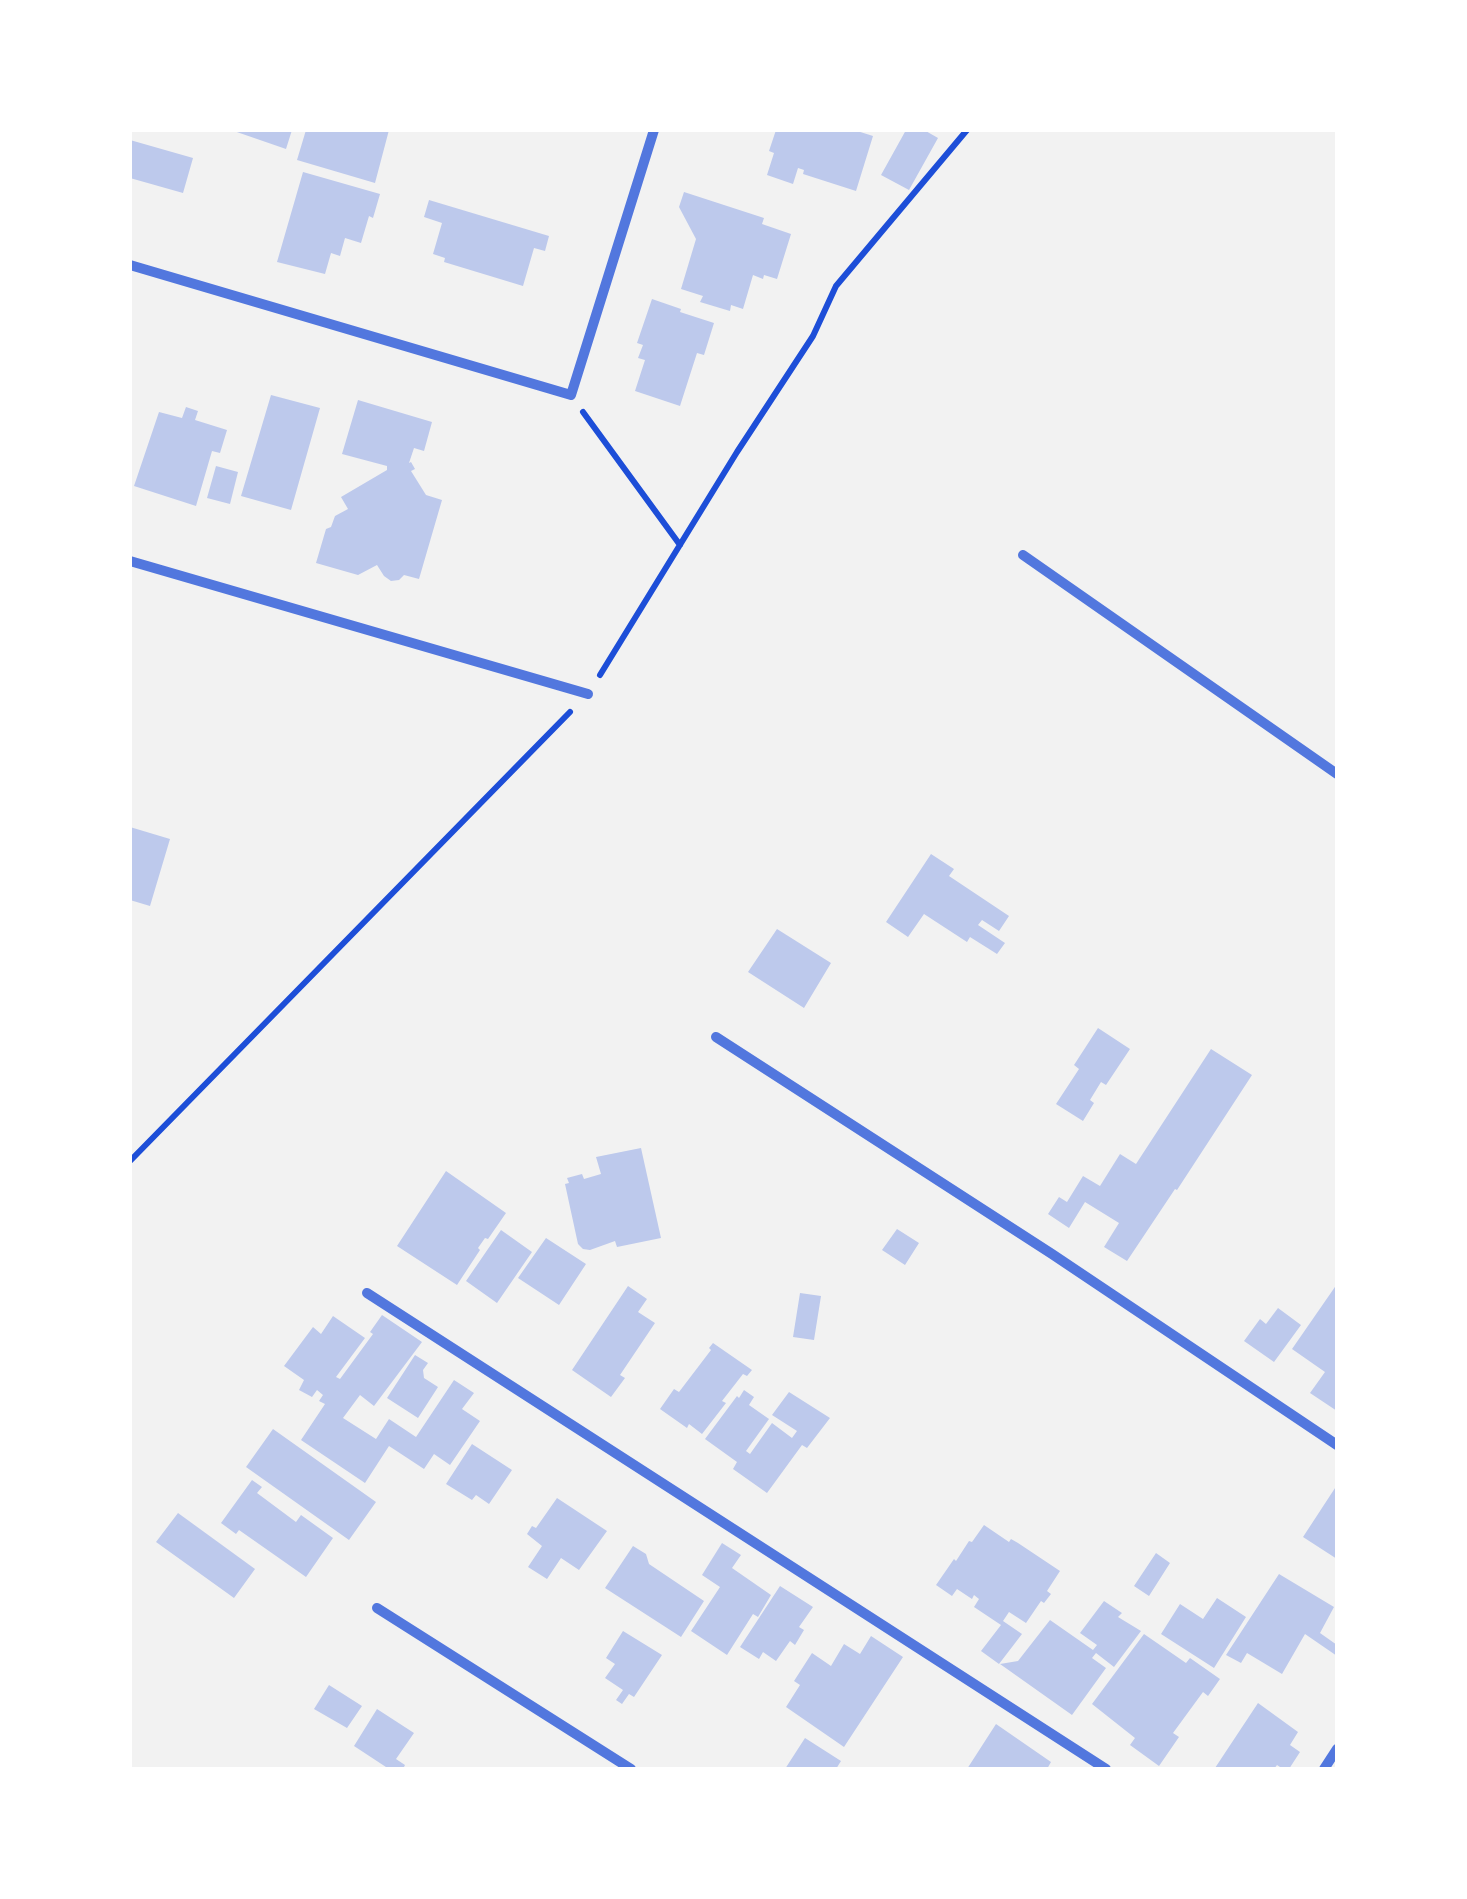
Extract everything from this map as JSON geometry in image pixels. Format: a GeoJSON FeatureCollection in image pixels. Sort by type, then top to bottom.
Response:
{"type":"FeatureCollection","features":[{"type":"Feature","properties":{"kind":"street"},"geometry":{"type":"LineString","coordinates":[[130,264],[571,394],[654,130]]}},
{"type":"Feature","properties":{"kind":"street"},"geometry":{"type":"LineString","coordinates":[[1022,555],[1337,774]]}},
{"type":"Feature","properties":{"kind":"street"},"geometry":{"type":"LineString","coordinates":[[130,561],[588,694]]}},
{"type":"Feature","properties":{"kind":"street"},"geometry":{"type":"LineString","coordinates":[[716,1037],[1052,1254],[1337,1445]]}},
{"type":"Feature","properties":{"kind":"street"},"geometry":{"type":"LineString","coordinates":[[366,1293],[1106,1769]]}},
{"type":"Feature","properties":{"kind":"street"},"geometry":{"type":"LineString","coordinates":[[377,1608],[631,1769]]}},
{"type":"Feature","properties":{"kind":"street"},"geometry":{"type":"LineString","coordinates":[[1324,1769],[1337,1749]]}},
{"type":"Feature","properties":{"kind":"path"},"geometry":{"type":"LineString","coordinates":[[571,394],[680,546]]}},
{"type":"Feature","properties":{"kind":"building"},"geometry":{"type":"Polygon","coordinates":[[[231,130],[292,130],[286,149],[231,130]]]}},
{"type":"Feature","properties":{"kind":"building"},"geometry":{"type":"Polygon","coordinates":[[[306,130],[389,130],[375,183],[297,160],[306,130]]]}},
{"type":"Feature","properties":{"kind":"building"},"geometry":{"type":"Polygon","coordinates":[[[776,130],[854,130],[873,136],[856,191],[803,174],[804,170],[798,168],[793,184],[767,175],[776,130]]]}},
{"type":"Feature","properties":{"kind":"building"},"geometry":{"type":"Polygon","coordinates":[[[906,130],[924,130],[938,138],[909,190],[881,175],[906,130]]]}},
{"type":"Feature","properties":{"kind":"building"},"geometry":{"type":"Polygon","coordinates":[[[130,140],[193,158],[183,193],[130,178],[130,140]]]}},
{"type":"Feature","properties":{"kind":"building"},"geometry":{"type":"Polygon","coordinates":[[[303,172],[380,194],[361,243],[345,238],[340,256],[331,253],[325,274],[277,262],[303,172]]]}},
{"type":"Feature","properties":{"kind":"building"},"geometry":{"type":"Polygon","coordinates":[[[684,192],[764,218],[762,224],[791,234],[777,279],[753,275],[743,309],[731,305],[730,311],[700,302],[703,296],[681,289],[696,239],[679,207],[684,192]]]}},
{"type":"Feature","properties":{"kind":"building"},"geometry":{"type":"Polygon","coordinates":[[[429,200],[549,236],[545,251],[534,248],[523,286],[444,262],[445,258],[433,254],[442,223],[424,217],[429,200]]]}},
{"type":"Feature","properties":{"kind":"building"},"geometry":{"type":"Polygon","coordinates":[[[652,299],[714,323],[704,355],[697,353],[680,406],[635,391],[645,360],[638,358],[643,345],[637,343],[652,299]]]}},
{"type":"Feature","properties":{"kind":"building"},"geometry":{"type":"Polygon","coordinates":[[[271,395],[320,408],[291,510],[241,496],[271,395]]]}},
{"type":"Feature","properties":{"kind":"building"},"geometry":{"type":"Polygon","coordinates":[[[358,400],[432,422],[424,451],[414,448],[409,463],[426,495],[442,500],[419,579],[404,575],[391,581],[377,565],[358,575],[316,563],[326,529],[335,516],[348,509],[341,497],[387,470],[387,466],[342,454],[358,400]]]}},
{"type":"Feature","properties":{"kind":"building"},"geometry":{"type":"Polygon","coordinates":[[[186,407],[198,411],[195,420],[227,430],[220,453],[212,451],[196,506],[134,486],[159,412],[182,418],[186,407]]]}},
{"type":"Feature","properties":{"kind":"building"},"geometry":{"type":"Polygon","coordinates":[[[216,466],[238,472],[230,504],[207,498],[216,466]]]}},
{"type":"Feature","properties":{"kind":"building"},"geometry":{"type":"Polygon","coordinates":[[[130,827],[170,839],[150,906],[130,900],[130,827]]]}},
{"type":"Feature","properties":{"kind":"building"},"geometry":{"type":"Polygon","coordinates":[[[931,854],[954,869],[949,876],[1009,916],[999,931],[982,920],[978,925],[1005,943],[997,954],[970,937],[967,942],[924,914],[908,937],[886,922],[931,854]]]}},
{"type":"Feature","properties":{"kind":"building"},"geometry":{"type":"Polygon","coordinates":[[[777,929],[831,963],[804,1008],[748,972],[777,929]]]}},
{"type":"Feature","properties":{"kind":"building"},"geometry":{"type":"Polygon","coordinates":[[[1098,1028],[1130,1049],[1106,1085],[1101,1082],[1083,1121],[1056,1104],[1079,1069],[1074,1065],[1098,1028]]]}},
{"type":"Feature","properties":{"kind":"building"},"geometry":{"type":"Polygon","coordinates":[[[1211,1049],[1252,1075],[1127,1261],[1104,1247],[1119,1223],[1085,1202],[1069,1228],[1048,1214],[1059,1197],[1067,1202],[1083,1176],[1100,1186],[1120,1154],[1136,1164],[1211,1049]]]}},
{"type":"Feature","properties":{"kind":"building"},"geometry":{"type":"Polygon","coordinates":[[[641,1148],[661,1238],[617,1247],[615,1241],[583,1249],[578,1244],[567,1178],[601,1174],[596,1157],[641,1148]]]}},
{"type":"Feature","properties":{"kind":"building"},"geometry":{"type":"Polygon","coordinates":[[[446,1171],[506,1213],[478,1248],[457,1285],[397,1246],[446,1171]]]}},
{"type":"Feature","properties":{"kind":"building"},"geometry":{"type":"Polygon","coordinates":[[[897,1229],[919,1243],[905,1265],[882,1250],[897,1229]]]}},
{"type":"Feature","properties":{"kind":"building"},"geometry":{"type":"Polygon","coordinates":[[[501,1230],[532,1252],[497,1303],[466,1281],[501,1230]]]}},
{"type":"Feature","properties":{"kind":"building"},"geometry":{"type":"Polygon","coordinates":[[[546,1238],[586,1264],[559,1305],[518,1278],[546,1238]]]}},
{"type":"Feature","properties":{"kind":"building"},"geometry":{"type":"Polygon","coordinates":[[[1337,1284],[1337,1411],[1310,1393],[1325,1372],[1292,1349],[1337,1284]]]}},
{"type":"Feature","properties":{"kind":"building"},"geometry":{"type":"Polygon","coordinates":[[[628,1286],[647,1299],[638,1312],[655,1323],[620,1375],[625,1378],[611,1397],[572,1370],[628,1286]]]}},
{"type":"Feature","properties":{"kind":"building"},"geometry":{"type":"Polygon","coordinates":[[[800,1293],[821,1296],[814,1340],[793,1337],[800,1293]]]}},
{"type":"Feature","properties":{"kind":"building"},"geometry":{"type":"Polygon","coordinates":[[[1278,1308],[1301,1325],[1274,1362],[1244,1341],[1260,1319],[1266,1324],[1278,1308]]]}},
{"type":"Feature","properties":{"kind":"building"},"geometry":{"type":"Polygon","coordinates":[[[382,1315],[422,1342],[374,1406],[360,1395],[343,1418],[376,1439],[389,1419],[416,1437],[454,1380],[474,1393],[462,1409],[480,1421],[450,1465],[434,1454],[424,1469],[389,1446],[365,1483],[301,1440],[325,1404],[319,1401],[323,1395],[317,1390],[312,1397],[299,1390],[304,1380],[284,1366],[313,1327],[321,1334],[333,1316],[365,1338],[336,1377],[340,1379],[382,1315]]]}},
{"type":"Feature","properties":{"kind":"building"},"geometry":{"type":"Polygon","coordinates":[[[713,1343],[752,1370],[747,1376],[743,1374],[702,1434],[660,1409],[674,1389],[679,1392],[713,1343]]]}},
{"type":"Feature","properties":{"kind":"building"},"geometry":{"type":"Polygon","coordinates":[[[415,1355],[428,1363],[423,1370],[424,1378],[438,1387],[418,1418],[387,1398],[415,1355]]]}},
{"type":"Feature","properties":{"kind":"building"},"geometry":{"type":"Polygon","coordinates":[[[744,1390],[754,1397],[749,1405],[769,1419],[746,1451],[750,1454],[772,1423],[792,1438],[797,1431],[772,1415],[789,1392],[830,1418],[807,1448],[802,1445],[767,1493],[733,1469],[737,1462],[705,1439],[744,1390]]]}},
{"type":"Feature","properties":{"kind":"building"},"geometry":{"type":"Polygon","coordinates":[[[273,1429],[376,1502],[349,1540],[246,1467],[273,1429]]]}},
{"type":"Feature","properties":{"kind":"building"},"geometry":{"type":"Polygon","coordinates":[[[472,1444],[512,1470],[489,1504],[476,1495],[472,1500],[446,1484],[472,1444]]]}},
{"type":"Feature","properties":{"kind":"building"},"geometry":{"type":"Polygon","coordinates":[[[252,1480],[262,1487],[257,1493],[296,1522],[301,1515],[333,1538],[306,1577],[239,1530],[236,1534],[221,1523],[252,1480]]]}},
{"type":"Feature","properties":{"kind":"building"},"geometry":{"type":"Polygon","coordinates":[[[1337,1485],[1337,1559],[1303,1537],[1337,1485]]]}},
{"type":"Feature","properties":{"kind":"building"},"geometry":{"type":"Polygon","coordinates":[[[557,1498],[607,1531],[579,1570],[561,1558],[547,1579],[528,1567],[542,1546],[527,1534],[532,1526],[536,1528],[557,1498]]]}},
{"type":"Feature","properties":{"kind":"building"},"geometry":{"type":"Polygon","coordinates":[[[178,1513],[255,1569],[234,1598],[156,1542],[178,1513]]]}},
{"type":"Feature","properties":{"kind":"building"},"geometry":{"type":"Polygon","coordinates":[[[984,1525],[1060,1571],[1047,1591],[1051,1594],[1044,1603],[1041,1601],[1026,1623],[1009,1612],[1003,1621],[1022,1634],[999,1664],[981,1651],[1001,1625],[974,1607],[979,1599],[974,1595],[972,1599],[957,1589],[952,1596],[936,1585],[984,1525]]]}},
{"type":"Feature","properties":{"kind":"building"},"geometry":{"type":"Polygon","coordinates":[[[722,1543],[741,1555],[732,1568],[771,1595],[758,1617],[753,1614],[727,1655],[691,1631],[720,1587],[702,1575],[722,1543]]]}},
{"type":"Feature","properties":{"kind":"building"},"geometry":{"type":"Polygon","coordinates":[[[633,1546],[646,1554],[649,1564],[704,1601],[681,1637],[605,1588],[633,1546]]]}},
{"type":"Feature","properties":{"kind":"building"},"geometry":{"type":"Polygon","coordinates":[[[1156,1553],[1170,1563],[1149,1596],[1134,1586],[1156,1553]]]}},
{"type":"Feature","properties":{"kind":"building"},"geometry":{"type":"Polygon","coordinates":[[[1279,1574],[1334,1607],[1320,1633],[1337,1645],[1337,1656],[1305,1634],[1282,1674],[1247,1653],[1241,1663],[1226,1655],[1279,1574]]]}},
{"type":"Feature","properties":{"kind":"building"},"geometry":{"type":"Polygon","coordinates":[[[780,1586],[813,1607],[799,1627],[804,1630],[795,1645],[790,1641],[776,1661],[763,1652],[759,1659],[740,1647],[780,1586]]]}},
{"type":"Feature","properties":{"kind":"building"},"geometry":{"type":"Polygon","coordinates":[[[1217,1598],[1246,1617],[1214,1668],[1161,1634],[1180,1604],[1203,1619],[1217,1598]]]}},
{"type":"Feature","properties":{"kind":"building"},"geometry":{"type":"Polygon","coordinates":[[[1104,1601],[1122,1613],[1118,1617],[1141,1631],[1114,1667],[1096,1653],[1092,1658],[1106,1668],[1072,1715],[1000,1664],[1018,1661],[1050,1620],[1093,1650],[1097,1645],[1080,1633],[1104,1601]]]}},
{"type":"Feature","properties":{"kind":"building"},"geometry":{"type":"Polygon","coordinates":[[[623,1631],[662,1655],[634,1697],[629,1694],[622,1704],[616,1700],[623,1690],[605,1678],[615,1664],[606,1658],[623,1631]]]}},
{"type":"Feature","properties":{"kind":"building"},"geometry":{"type":"Polygon","coordinates":[[[1144,1634],[1186,1663],[1190,1658],[1220,1679],[1208,1696],[1203,1692],[1173,1733],[1179,1737],[1159,1766],[1130,1745],[1135,1738],[1092,1704],[1144,1634]]]}},
{"type":"Feature","properties":{"kind":"building"},"geometry":{"type":"Polygon","coordinates":[[[871,1636],[903,1657],[844,1747],[786,1707],[800,1685],[794,1681],[812,1653],[831,1666],[844,1644],[860,1654],[871,1636]]]}},
{"type":"Feature","properties":{"kind":"building"},"geometry":{"type":"Polygon","coordinates":[[[329,1685],[362,1706],[347,1728],[314,1709],[329,1685]]]}},
{"type":"Feature","properties":{"kind":"building"},"geometry":{"type":"Polygon","coordinates":[[[1258,1703],[1298,1732],[1290,1745],[1300,1752],[1289,1769],[1277,1765],[1274,1769],[1215,1768],[1258,1703]]]}},
{"type":"Feature","properties":{"kind":"building"},"geometry":{"type":"Polygon","coordinates":[[[377,1709],[414,1733],[396,1759],[405,1765],[403,1769],[389,1769],[354,1746],[377,1709]]]}},
{"type":"Feature","properties":{"kind":"building"},"geometry":{"type":"Polygon","coordinates":[[[996,1724],[1051,1762],[1047,1769],[967,1769],[996,1724]]]}},
{"type":"Feature","properties":{"kind":"building"},"geometry":{"type":"Polygon","coordinates":[[[805,1738],[841,1761],[836,1769],[785,1769],[805,1738]]]}}]}
